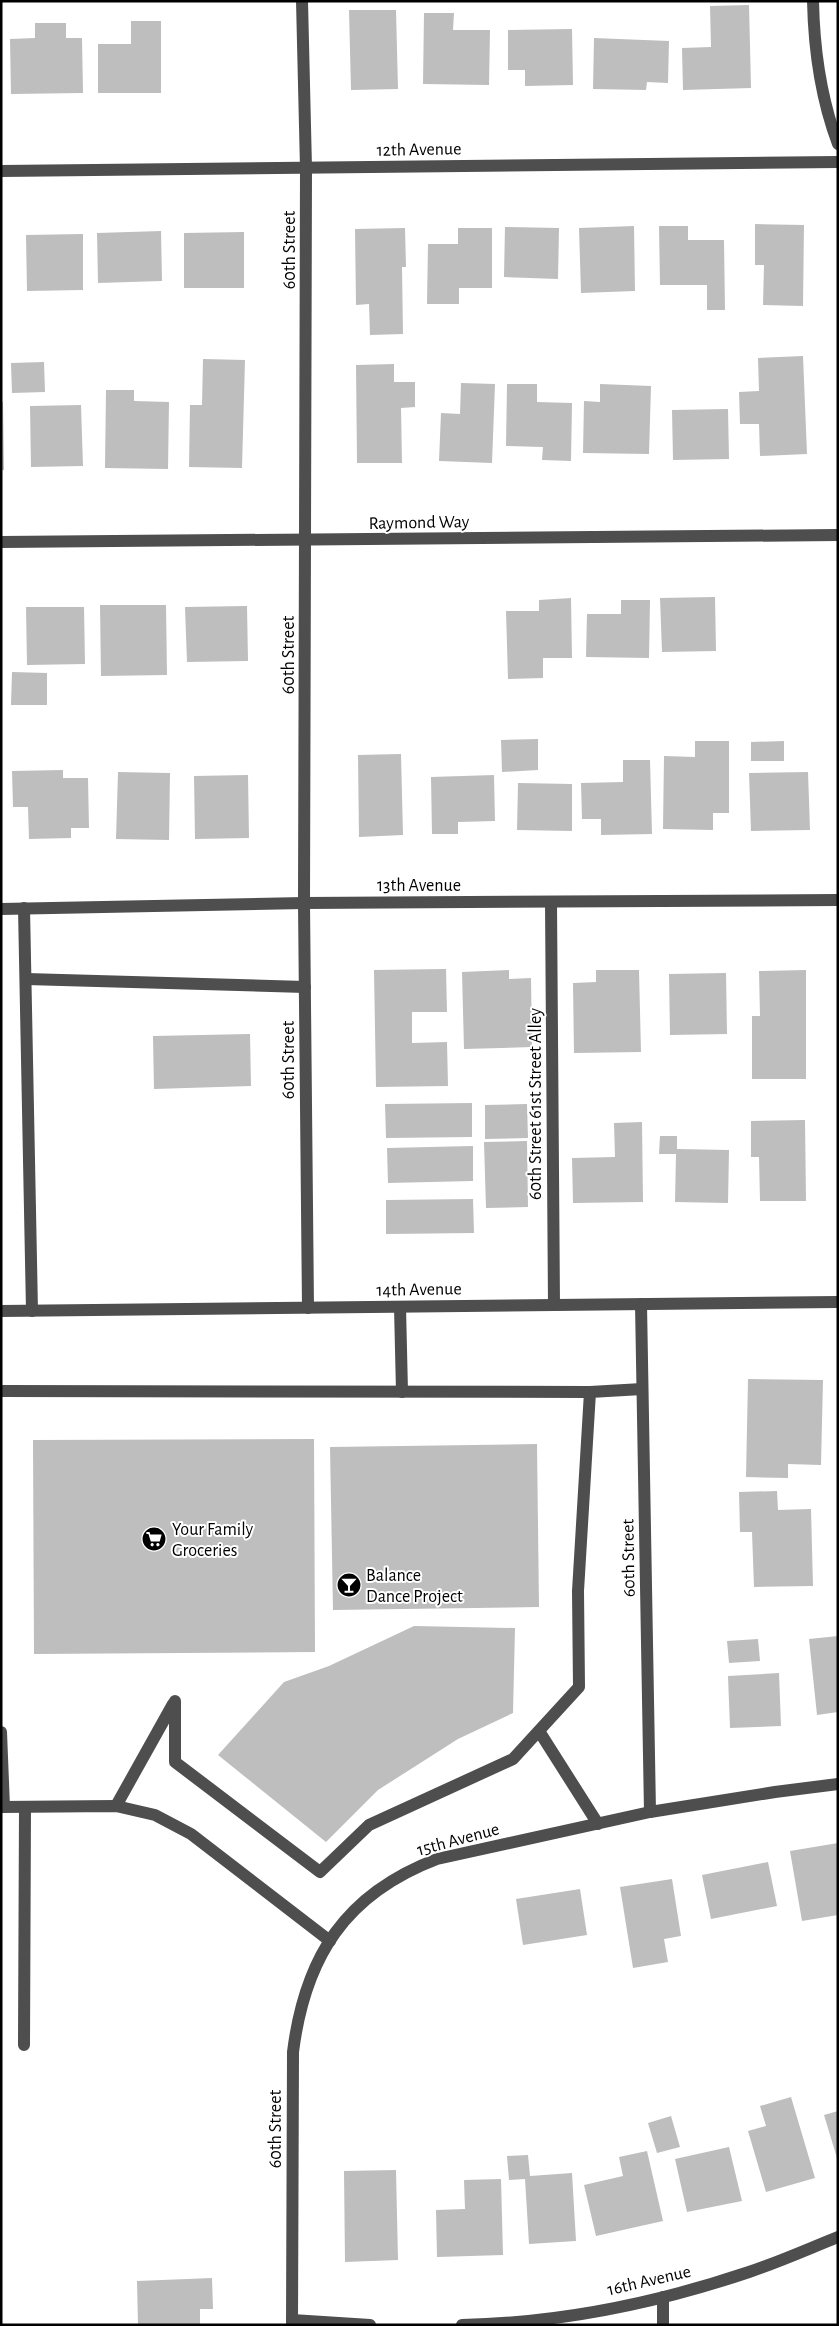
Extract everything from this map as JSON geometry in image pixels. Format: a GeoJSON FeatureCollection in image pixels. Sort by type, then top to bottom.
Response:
{"type":"FeatureCollection","features":[{"type":"Feature","properties":{"kind":"street","name":"60th Street"},"geometry":{"type":"LineString","coordinates":[[302,1],[306,168],[304,903],[308,1308]]}},
{"type":"Feature","properties":{"kind":"street"},"geometry":{"type":"LineString","coordinates":[[813,1],[813,26],[821,83],[838,144]]}},
{"type":"Feature","properties":{"kind":"street","name":"12th Avenue"},"geometry":{"type":"LineString","coordinates":[[1,171],[838,162]]}},
{"type":"Feature","properties":{"kind":"street","name":"Raymond Way"},"geometry":{"type":"LineString","coordinates":[[1,542],[838,535]]}},
{"type":"Feature","properties":{"kind":"street","name":"13th Avenue"},"geometry":{"type":"LineString","coordinates":[[1,908],[304,903],[838,900]]}},
{"type":"Feature","properties":{"kind":"street","name":"60th Street 61st Street Alley"},"geometry":{"type":"LineString","coordinates":[[551,902],[554,1305]]}},
{"type":"Feature","properties":{"kind":"street"},"geometry":{"type":"LineString","coordinates":[[24,908],[32,1311]]}},
{"type":"Feature","properties":{"kind":"street"},"geometry":{"type":"LineString","coordinates":[[26,979],[305,987]]}},
{"type":"Feature","properties":{"kind":"street","name":"14th Avenue"},"geometry":{"type":"LineString","coordinates":[[1,1311],[838,1302]]}},
{"type":"Feature","properties":{"kind":"street","name":"60th Street"},"geometry":{"type":"LineString","coordinates":[[641,1304],[650,1812]]}},
{"type":"Feature","properties":{"kind":"street"},"geometry":{"type":"LineString","coordinates":[[400,1307],[402,1392]]}},
{"type":"Feature","properties":{"kind":"street"},"geometry":{"type":"LineString","coordinates":[[1,1391],[590,1392],[642,1389]]}},
{"type":"Feature","properties":{"kind":"street"},"geometry":{"type":"LineString","coordinates":[[116,1806],[175,1701],[175,1762],[320,1872],[369,1825],[513,1759],[580,1687],[578,1591],[590,1392]]}},
{"type":"Feature","properties":{"kind":"street"},"geometry":{"type":"LineString","coordinates":[[538,1731],[598,1824]]}},
{"type":"Feature","properties":{"kind":"street"},"geometry":{"type":"LineString","coordinates":[[1,1732],[3,1807],[116,1806],[155,1815],[191,1834],[330,1941]]}},
{"type":"Feature","properties":{"kind":"street","name":"15th Avenue"},"geometry":{"type":"LineString","coordinates":[[330,1941],[355,1909],[370,1896],[415,1868],[437,1859],[650,1812],[838,1784]]}},
{"type":"Feature","properties":{"kind":"street"},"geometry":{"type":"LineString","coordinates":[[24,2045],[25,1807]]}},
{"type":"Feature","properties":{"kind":"street","name":"60th Street"},"geometry":{"type":"LineString","coordinates":[[292,2323],[293,2052],[298,2016],[313,1968],[330,1941]]}},
{"type":"Feature","properties":{"kind":"street","name":"16th Avenue"},"geometry":{"type":"LineString","coordinates":[[462,2325],[573,2315],[663,2298],[750,2272],[838,2237]]}},
{"type":"Feature","properties":{"kind":"street"},"geometry":{"type":"LineString","coordinates":[[662,2325],[663,2298]]}},
{"type":"Feature","properties":{"kind":"street"},"geometry":{"type":"LineString","coordinates":[[292,2323],[370,2325]]}},
{"type":"Feature","properties":{"kind":"building"},"geometry":{"type":"Polygon","coordinates":[[[749,5],[751,88],[683,90],[682,48],[711,47],[710,6],[749,5]]]}},
{"type":"Feature","properties":{"kind":"building"},"geometry":{"type":"Polygon","coordinates":[[[349,10],[396,10],[398,89],[351,90],[349,10]]]}},
{"type":"Feature","properties":{"kind":"building"},"geometry":{"type":"Polygon","coordinates":[[[424,13],[454,13],[453,30],[490,30],[489,85],[423,84],[424,13]]]}},
{"type":"Feature","properties":{"kind":"building"},"geometry":{"type":"Polygon","coordinates":[[[131,21],[161,21],[161,93],[98,93],[98,44],[131,44],[131,21]]]}},
{"type":"Feature","properties":{"kind":"building"},"geometry":{"type":"Polygon","coordinates":[[[35,23],[66,23],[66,38],[82,38],[83,93],[11,94],[10,39],[35,38],[35,23]]]}},
{"type":"Feature","properties":{"kind":"building"},"geometry":{"type":"Polygon","coordinates":[[[572,29],[573,85],[525,86],[525,70],[508,70],[508,30],[572,29]]]}},
{"type":"Feature","properties":{"kind":"building"},"geometry":{"type":"Polygon","coordinates":[[[594,38],[669,41],[668,83],[647,82],[646,90],[593,89],[594,38]]]}},
{"type":"Feature","properties":{"kind":"building"},"geometry":{"type":"Polygon","coordinates":[[[755,224],[804,225],[803,306],[763,305],[764,265],[755,265],[755,224]]]}},
{"type":"Feature","properties":{"kind":"building"},"geometry":{"type":"Polygon","coordinates":[[[634,226],[635,291],[581,293],[579,228],[634,226]]]}},
{"type":"Feature","properties":{"kind":"building"},"geometry":{"type":"Polygon","coordinates":[[[659,226],[688,226],[688,240],[724,240],[725,310],[707,310],[707,285],[660,285],[659,226]]]}},
{"type":"Feature","properties":{"kind":"building"},"geometry":{"type":"Polygon","coordinates":[[[505,227],[559,228],[558,279],[504,277],[505,227]]]}},
{"type":"Feature","properties":{"kind":"building"},"geometry":{"type":"Polygon","coordinates":[[[405,228],[406,267],[402,267],[403,334],[370,335],[369,304],[356,305],[355,229],[405,228]]]}},
{"type":"Feature","properties":{"kind":"building"},"geometry":{"type":"Polygon","coordinates":[[[458,228],[492,228],[492,288],[459,288],[459,304],[427,304],[428,244],[458,244],[458,228]]]}},
{"type":"Feature","properties":{"kind":"building"},"geometry":{"type":"Polygon","coordinates":[[[161,231],[162,281],[98,283],[97,233],[161,231]]]}},
{"type":"Feature","properties":{"kind":"building"},"geometry":{"type":"Polygon","coordinates":[[[244,232],[244,288],[184,288],[184,233],[244,232]]]}},
{"type":"Feature","properties":{"kind":"building"},"geometry":{"type":"Polygon","coordinates":[[[83,234],[83,290],[27,291],[26,235],[83,234]]]}},
{"type":"Feature","properties":{"kind":"building"},"geometry":{"type":"Polygon","coordinates":[[[803,356],[807,454],[760,456],[759,424],[740,424],[739,392],[759,391],[758,358],[803,356]]]}},
{"type":"Feature","properties":{"kind":"building"},"geometry":{"type":"Polygon","coordinates":[[[203,359],[245,360],[242,468],[189,467],[190,405],[202,405],[203,359]]]}},
{"type":"Feature","properties":{"kind":"building"},"geometry":{"type":"Polygon","coordinates":[[[44,362],[45,392],[12,393],[11,363],[44,362]]]}},
{"type":"Feature","properties":{"kind":"building"},"geometry":{"type":"Polygon","coordinates":[[[394,364],[394,382],[415,382],[415,407],[401,408],[402,463],[357,463],[356,365],[394,364]]]}},
{"type":"Feature","properties":{"kind":"building"},"geometry":{"type":"Polygon","coordinates":[[[461,383],[495,384],[492,463],[439,461],[441,413],[460,414],[461,383]]]}},
{"type":"Feature","properties":{"kind":"building"},"geometry":{"type":"Polygon","coordinates":[[[507,384],[537,384],[537,402],[572,403],[571,461],[542,460],[543,447],[506,446],[507,384]]]}},
{"type":"Feature","properties":{"kind":"building"},"geometry":{"type":"Polygon","coordinates":[[[600,384],[651,386],[649,454],[583,453],[584,401],[600,402],[600,384]]]}},
{"type":"Feature","properties":{"kind":"building"},"geometry":{"type":"Polygon","coordinates":[[[106,390],[134,390],[134,401],[169,402],[168,469],[105,468],[106,390]]]}},
{"type":"Feature","properties":{"kind":"building"},"geometry":{"type":"Polygon","coordinates":[[[1,402],[3,402],[4,470],[1,470],[1,402]]]}},
{"type":"Feature","properties":{"kind":"building"},"geometry":{"type":"Polygon","coordinates":[[[81,405],[83,466],[31,467],[30,406],[81,405]]]}},
{"type":"Feature","properties":{"kind":"building"},"geometry":{"type":"Polygon","coordinates":[[[728,409],[729,459],[673,460],[672,410],[728,409]]]}},
{"type":"Feature","properties":{"kind":"building"},"geometry":{"type":"Polygon","coordinates":[[[715,597],[716,651],[662,652],[660,598],[715,597]]]}},
{"type":"Feature","properties":{"kind":"building"},"geometry":{"type":"Polygon","coordinates":[[[571,598],[572,658],[543,658],[543,678],[508,679],[506,611],[539,611],[539,600],[571,598]]]}},
{"type":"Feature","properties":{"kind":"building"},"geometry":{"type":"Polygon","coordinates":[[[621,600],[650,600],[649,658],[586,657],[587,614],[621,614],[621,600]]]}},
{"type":"Feature","properties":{"kind":"building"},"geometry":{"type":"Polygon","coordinates":[[[100,605],[166,605],[167,675],[101,676],[100,605]]]}},
{"type":"Feature","properties":{"kind":"building"},"geometry":{"type":"Polygon","coordinates":[[[247,606],[248,661],[187,662],[185,607],[247,606]]]}},
{"type":"Feature","properties":{"kind":"building"},"geometry":{"type":"Polygon","coordinates":[[[26,607],[84,607],[85,664],[27,665],[26,607]]]}},
{"type":"Feature","properties":{"kind":"building"},"geometry":{"type":"Polygon","coordinates":[[[12,672],[47,673],[47,705],[11,705],[12,672]]]}},
{"type":"Feature","properties":{"kind":"building"},"geometry":{"type":"Polygon","coordinates":[[[538,739],[538,770],[502,772],[501,740],[538,739]]]}},
{"type":"Feature","properties":{"kind":"building"},"geometry":{"type":"Polygon","coordinates":[[[695,741],[729,741],[729,813],[713,813],[713,830],[663,829],[664,756],[695,757],[695,741]]]}},
{"type":"Feature","properties":{"kind":"building"},"geometry":{"type":"Polygon","coordinates":[[[784,741],[784,761],[751,761],[751,742],[784,741]]]}},
{"type":"Feature","properties":{"kind":"building"},"geometry":{"type":"Polygon","coordinates":[[[401,754],[403,835],[359,837],[358,755],[401,754]]]}},
{"type":"Feature","properties":{"kind":"building"},"geometry":{"type":"Polygon","coordinates":[[[623,760],[650,760],[652,834],[601,835],[601,819],[582,819],[581,783],[623,782],[623,760]]]}},
{"type":"Feature","properties":{"kind":"building"},"geometry":{"type":"Polygon","coordinates":[[[63,770],[63,778],[88,778],[89,828],[71,828],[71,838],[29,839],[28,807],[13,807],[12,771],[63,770]]]}},
{"type":"Feature","properties":{"kind":"building"},"geometry":{"type":"Polygon","coordinates":[[[118,772],[170,773],[169,840],[116,839],[118,772]]]}},
{"type":"Feature","properties":{"kind":"building"},"geometry":{"type":"Polygon","coordinates":[[[808,772],[810,830],[751,831],[749,773],[808,772]]]}},
{"type":"Feature","properties":{"kind":"building"},"geometry":{"type":"Polygon","coordinates":[[[248,775],[249,838],[195,839],[194,776],[248,775]]]}},
{"type":"Feature","properties":{"kind":"building"},"geometry":{"type":"Polygon","coordinates":[[[494,775],[495,821],[458,822],[458,834],[432,834],[431,777],[494,775]]]}},
{"type":"Feature","properties":{"kind":"building"},"geometry":{"type":"Polygon","coordinates":[[[518,783],[572,784],[572,831],[517,830],[518,783]]]}},
{"type":"Feature","properties":{"kind":"building"},"geometry":{"type":"Polygon","coordinates":[[[446,969],[447,1012],[412,1012],[412,1043],[447,1042],[448,1086],[376,1087],[374,970],[446,969]]]}},
{"type":"Feature","properties":{"kind":"building"},"geometry":{"type":"Polygon","coordinates":[[[509,970],[509,979],[531,978],[532,1047],[464,1049],[462,972],[509,970]]]}},
{"type":"Feature","properties":{"kind":"building"},"geometry":{"type":"Polygon","coordinates":[[[596,970],[639,970],[641,1052],[574,1053],[573,983],[596,982],[596,970]]]}},
{"type":"Feature","properties":{"kind":"building"},"geometry":{"type":"Polygon","coordinates":[[[806,970],[806,1079],[752,1079],[752,1016],[760,1016],[759,971],[806,970]]]}},
{"type":"Feature","properties":{"kind":"building"},"geometry":{"type":"Polygon","coordinates":[[[726,973],[727,1034],[670,1035],[669,974],[726,973]]]}},
{"type":"Feature","properties":{"kind":"building"},"geometry":{"type":"Polygon","coordinates":[[[250,1034],[251,1086],[154,1089],[153,1036],[250,1034]]]}},
{"type":"Feature","properties":{"kind":"building"},"geometry":{"type":"Polygon","coordinates":[[[472,1103],[472,1137],[386,1138],[385,1104],[472,1103]]]}},
{"type":"Feature","properties":{"kind":"building"},"geometry":{"type":"Polygon","coordinates":[[[527,1104],[528,1138],[485,1139],[485,1105],[527,1104]]]}},
{"type":"Feature","properties":{"kind":"building"},"geometry":{"type":"Polygon","coordinates":[[[805,1120],[806,1201],[760,1201],[759,1157],[751,1157],[751,1121],[805,1120]]]}},
{"type":"Feature","properties":{"kind":"building"},"geometry":{"type":"Polygon","coordinates":[[[642,1122],[643,1202],[573,1203],[572,1158],[615,1157],[614,1123],[642,1122]]]}},
{"type":"Feature","properties":{"kind":"building"},"geometry":{"type":"Polygon","coordinates":[[[660,1136],[677,1136],[677,1149],[729,1150],[728,1203],[675,1202],[676,1154],[659,1154],[660,1136]]]}},
{"type":"Feature","properties":{"kind":"building"},"geometry":{"type":"Polygon","coordinates":[[[527,1141],[528,1207],[486,1208],[484,1142],[527,1141]]]}},
{"type":"Feature","properties":{"kind":"building"},"geometry":{"type":"Polygon","coordinates":[[[473,1146],[473,1181],[388,1183],[387,1148],[473,1146]]]}},
{"type":"Feature","properties":{"kind":"building"},"geometry":{"type":"Polygon","coordinates":[[[473,1199],[474,1233],[386,1234],[386,1200],[473,1199]]]}},
{"type":"Feature","properties":{"kind":"building"},"geometry":{"type":"Polygon","coordinates":[[[748,1379],[823,1380],[821,1465],[788,1464],[788,1478],[746,1477],[748,1379]]]}},
{"type":"Feature","properties":{"kind":"building"},"geometry":{"type":"Polygon","coordinates":[[[314,1439],[315,1652],[34,1654],[33,1440],[314,1439]]]}},
{"type":"Feature","properties":{"kind":"building"},"geometry":{"type":"Polygon","coordinates":[[[537,1444],[539,1607],[333,1610],[330,1447],[537,1444]]]}},
{"type":"Feature","properties":{"kind":"building"},"geometry":{"type":"Polygon","coordinates":[[[777,1491],[778,1510],[811,1509],[813,1586],[754,1587],[752,1532],[740,1532],[739,1492],[777,1491]]]}},
{"type":"Feature","properties":{"kind":"building"},"geometry":{"type":"Polygon","coordinates":[[[414,1626],[515,1628],[513,1713],[458,1739],[378,1790],[326,1842],[218,1755],[284,1682],[329,1666],[414,1626]]]}},
{"type":"Feature","properties":{"kind":"building"},"geometry":{"type":"Polygon","coordinates":[[[838,1636],[838,1712],[817,1715],[809,1639],[838,1636]]]}},
{"type":"Feature","properties":{"kind":"building"},"geometry":{"type":"Polygon","coordinates":[[[758,1639],[760,1661],[729,1663],[727,1641],[758,1639]]]}},
{"type":"Feature","properties":{"kind":"building"},"geometry":{"type":"Polygon","coordinates":[[[779,1673],[781,1726],[730,1728],[728,1676],[779,1673]]]}},
{"type":"Feature","properties":{"kind":"building"},"geometry":{"type":"Polygon","coordinates":[[[838,1843],[838,1915],[802,1921],[790,1851],[838,1843]]]}},
{"type":"Feature","properties":{"kind":"building"},"geometry":{"type":"Polygon","coordinates":[[[768,1862],[777,1906],[711,1919],[702,1875],[768,1862]]]}},
{"type":"Feature","properties":{"kind":"building"},"geometry":{"type":"Polygon","coordinates":[[[672,1879],[681,1936],[664,1939],[668,1962],[633,1968],[620,1887],[672,1879]]]}},
{"type":"Feature","properties":{"kind":"building"},"geometry":{"type":"Polygon","coordinates":[[[580,1889],[587,1935],[523,1945],[516,1899],[580,1889]]]}},
{"type":"Feature","properties":{"kind":"building"},"geometry":{"type":"Polygon","coordinates":[[[791,2097],[815,2178],[766,2192],[748,2131],[766,2126],[760,2106],[791,2097]]]}},
{"type":"Feature","properties":{"kind":"building"},"geometry":{"type":"Polygon","coordinates":[[[838,2111],[838,2158],[837,2158],[824,2115],[838,2111]]]}},
{"type":"Feature","properties":{"kind":"building"},"geometry":{"type":"Polygon","coordinates":[[[671,2116],[680,2147],[657,2153],[648,2123],[671,2116]]]}},
{"type":"Feature","properties":{"kind":"building"},"geometry":{"type":"Polygon","coordinates":[[[729,2147],[742,2201],[687,2212],[675,2159],[729,2147]]]}},
{"type":"Feature","properties":{"kind":"building"},"geometry":{"type":"Polygon","coordinates":[[[647,2151],[663,2221],[596,2236],[584,2185],[623,2176],[619,2157],[647,2151]]]}},
{"type":"Feature","properties":{"kind":"building"},"geometry":{"type":"Polygon","coordinates":[[[528,2155],[530,2176],[572,2173],[576,2241],[529,2244],[525,2179],[509,2180],[507,2156],[528,2155]]]}},
{"type":"Feature","properties":{"kind":"building"},"geometry":{"type":"Polygon","coordinates":[[[396,2170],[398,2260],[345,2262],[344,2171],[396,2170]]]}},
{"type":"Feature","properties":{"kind":"building"},"geometry":{"type":"Polygon","coordinates":[[[501,2179],[503,2255],[437,2257],[436,2210],[465,2209],[464,2180],[501,2179]]]}},
{"type":"Feature","properties":{"kind":"building"},"geometry":{"type":"Polygon","coordinates":[[[212,2278],[213,2309],[200,2309],[200,2325],[138,2325],[137,2281],[212,2278]]]}},
{"type":"Feature","properties":{"kind":"place","name":"Your Family Groceries"},"geometry":{"type":"Point","coordinates":[154,1539]}},
{"type":"Feature","properties":{"kind":"place","name":"Balance Dance Project"},"geometry":{"type":"Point","coordinates":[349,1585]}}]}
